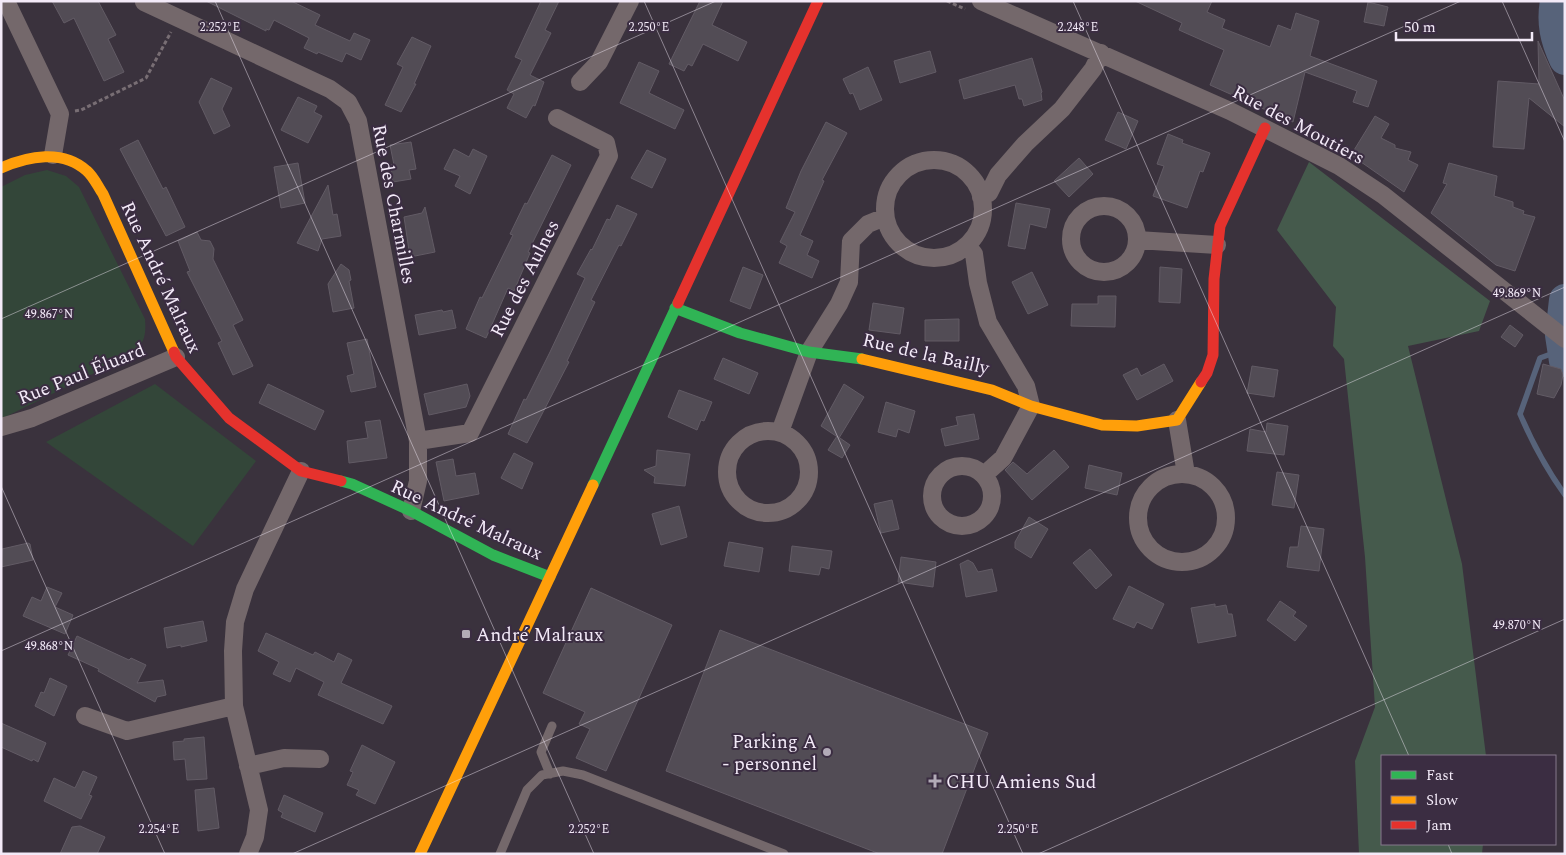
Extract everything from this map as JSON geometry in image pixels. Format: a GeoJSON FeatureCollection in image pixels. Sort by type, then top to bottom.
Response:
{"type":"FeatureCollection","features":[{"type":"Feature","properties":{"kind":"street"},"geometry":{"type":"LineString","coordinates":[[6,1],[60,114],[53,155]]}},
{"type":"Feature","properties":{"kind":"street"},"geometry":{"type":"LineString","coordinates":[[580,82],[598,62],[630,1]]}},
{"type":"Feature","properties":{"kind":"street"},"geometry":{"type":"LineString","coordinates":[[422,854],[818,1]]}},
{"type":"Feature","properties":{"kind":"street","name":"Rue des Moutiers"},"geometry":{"type":"LineString","coordinates":[[981,1],[1101,53],[1265,128],[1339,166],[1383,195],[1565,339]]}},
{"type":"Feature","properties":{"kind":"street","name":"Rue des Charmilles"},"geometry":{"type":"LineString","coordinates":[[144,2],[330,89],[348,102],[358,121],[418,441],[418,481],[411,511]]}},
{"type":"Feature","properties":{"kind":"street"},"geometry":{"type":"LineString","coordinates":[[981,197],[989,193],[998,175],[1062,109],[1101,53]]}},
{"type":"Feature","properties":{"kind":"street","name":"Rue des Aulnes"},"geometry":{"type":"LineString","coordinates":[[418,441],[470,433],[609,156],[606,143],[557,118]]}},
{"type":"Feature","properties":{"kind":"street"},"geometry":{"type":"LineString","coordinates":[[1186,474],[1177,420],[1207,373],[1213,355],[1217,245],[1220,226],[1265,128]]}},
{"type":"Feature","properties":{"kind":"street","name":"Rue André Malraux"},"geometry":{"type":"LineString","coordinates":[[1,168],[26,157],[53,155],[73,161],[88,172],[103,194],[176,357],[228,418],[301,471],[352,484],[411,511],[493,555],[550,577]]}},
{"type":"Feature","properties":{"kind":"street"},"geometry":{"type":"LineString","coordinates":[[932,160],[948,162],[963,170],[975,182],[981,197],[983,210],[981,223],[976,235],[968,245],[955,254],[940,258],[918,256],[898,244],[889,232],[885,217],[885,201],[891,185],[901,172],[915,163],[932,160]]}},
{"type":"Feature","properties":{"kind":"street"},"geometry":{"type":"LineString","coordinates":[[780,432],[809,352],[839,304],[849,282],[852,241],[868,224],[885,217]]}},
{"type":"Feature","properties":{"kind":"street"},"geometry":{"type":"LineString","coordinates":[[1137,240],[1217,245]]}},
{"type":"Feature","properties":{"kind":"street"},"geometry":{"type":"LineString","coordinates":[[968,245],[974,254],[978,283],[988,322],[1026,386],[1031,406],[1002,458],[984,476]]}},
{"type":"Feature","properties":{"kind":"street","name":"Rue de la Bailly"},"geometry":{"type":"LineString","coordinates":[[675,308],[740,333],[809,352],[856,358],[992,390],[1031,406],[1102,425],[1137,426],[1177,420]]}},
{"type":"Feature","properties":{"kind":"street","name":"Rue Paul Éluard"},"geometry":{"type":"LineString","coordinates":[[1,427],[32,418],[176,357]]}},
{"type":"Feature","properties":{"kind":"street"},"geometry":{"type":"LineString","coordinates":[[766,431],[780,432],[792,438],[802,448],[808,460],[809,474],[806,488],[799,500],[789,508],[776,513],[762,514],[749,509],[734,496],[726,477],[727,463],[732,451],[741,440],[753,433],[766,431]]}},
{"type":"Feature","properties":{"kind":"street"},"geometry":{"type":"LineString","coordinates":[[248,854],[255,837],[259,810],[234,706],[233,651],[235,622],[245,589],[301,471]]}},
{"type":"Feature","properties":{"kind":"street"},"geometry":{"type":"LineString","coordinates":[[1186,474],[1201,478],[1213,487],[1222,500],[1226,514],[1224,530],[1218,544],[1206,554],[1193,561],[1177,562],[1164,559],[1152,551],[1143,540],[1138,528],[1138,514],[1141,500],[1148,489],[1159,480],[1172,475],[1186,474]]}},
{"type":"Feature","properties":{"kind":"street"},"geometry":{"type":"LineString","coordinates":[[85,716],[126,731],[234,706]]}},
{"type":"Feature","properties":{"kind":"street"},"geometry":{"type":"LineString","coordinates":[[248,766],[284,758],[320,759]]}},
{"type":"Feature","properties":{"kind":"lane"},"geometry":{"type":"LineString","coordinates":[[550,774],[542,752],[552,726]]}},
{"type":"Feature","properties":{"kind":"lane"},"geometry":{"type":"LineString","coordinates":[[500,854],[527,790],[542,775],[563,771],[583,775],[784,854]]}},
{"type":"Feature","properties":{"kind":"path"},"geometry":{"type":"LineString","coordinates":[[60,114],[81,110],[146,78],[178,18]]}},
{"type":"Feature","properties":{"kind":"green space"},"geometry":{"type":"Polygon","coordinates":[[[1309,162],[1490,301],[1479,331],[1408,346],[1462,564],[1486,755],[1381,755],[1381,845],[1483,845],[1482,854],[1359,854],[1355,761],[1375,707],[1365,557],[1344,359],[1333,346],[1336,307],[1277,230],[1309,162]]]}},
{"type":"Feature","properties":{"kind":"green space"},"geometry":{"type":"Polygon","coordinates":[[[47,170],[66,176],[79,187],[145,319],[144,339],[138,348],[121,360],[1,419],[1,187],[25,175],[47,170]]]}},
{"type":"Feature","properties":{"kind":"green space"},"geometry":{"type":"Polygon","coordinates":[[[155,384],[256,461],[193,546],[46,442],[155,384]]]}},
{"type":"Feature","properties":{"kind":"building"},"geometry":{"type":"Polygon","coordinates":[[[52,1],[98,1],[116,35],[108,39],[124,72],[104,81],[74,18],[64,23],[52,1]]]}},
{"type":"Feature","properties":{"kind":"building"},"geometry":{"type":"Polygon","coordinates":[[[206,1],[291,1],[320,15],[315,25],[350,41],[354,33],[370,40],[361,60],[346,53],[342,62],[304,48],[309,38],[274,20],[269,30],[266,29],[266,31],[206,1]]]}},
{"type":"Feature","properties":{"kind":"building"},"geometry":{"type":"Polygon","coordinates":[[[541,1],[559,1],[545,30],[551,33],[530,75],[544,82],[535,106],[533,105],[526,118],[507,108],[514,94],[507,90],[522,60],[515,57],[541,1]]]}},
{"type":"Feature","properties":{"kind":"building"},"geometry":{"type":"Polygon","coordinates":[[[700,1],[723,1],[712,25],[747,42],[738,61],[703,44],[692,66],[688,64],[684,71],[669,64],[700,1]]]}},
{"type":"Feature","properties":{"kind":"building"},"geometry":{"type":"Polygon","coordinates":[[[1135,1],[1212,1],[1207,12],[1225,20],[1222,28],[1270,47],[1278,25],[1291,30],[1296,13],[1319,21],[1310,56],[1377,81],[1368,107],[1353,102],[1357,91],[1305,72],[1293,122],[1210,85],[1224,50],[1179,30],[1182,23],[1135,1]]]}},
{"type":"Feature","properties":{"kind":"building"},"geometry":{"type":"Polygon","coordinates":[[[1368,2],[1388,7],[1384,26],[1364,22],[1368,2]]]}},
{"type":"Feature","properties":{"kind":"building"},"geometry":{"type":"Polygon","coordinates":[[[412,37],[431,46],[414,84],[416,84],[401,112],[385,105],[403,67],[397,64],[412,37]]]}},
{"type":"Feature","properties":{"kind":"building"},"geometry":{"type":"Polygon","coordinates":[[[1538,41],[1565,101],[1565,127],[1529,98],[1524,149],[1493,147],[1498,81],[1539,84],[1538,41]]]}},
{"type":"Feature","properties":{"kind":"building"},"geometry":{"type":"Polygon","coordinates":[[[930,51],[936,72],[900,83],[894,61],[930,51]]]}},
{"type":"Feature","properties":{"kind":"building"},"geometry":{"type":"Polygon","coordinates":[[[1032,58],[1042,92],[1042,100],[1024,106],[1022,99],[1019,99],[1015,85],[964,99],[959,80],[1032,58]]]}},
{"type":"Feature","properties":{"kind":"building"},"geometry":{"type":"Polygon","coordinates":[[[639,62],[659,71],[649,93],[684,110],[675,129],[620,103],[639,62]]]}},
{"type":"Feature","properties":{"kind":"building"},"geometry":{"type":"Polygon","coordinates":[[[868,67],[882,100],[860,110],[853,93],[850,94],[843,79],[868,67]]]}},
{"type":"Feature","properties":{"kind":"building"},"geometry":{"type":"Polygon","coordinates":[[[211,78],[232,88],[222,109],[230,126],[214,134],[199,102],[211,78]]]}},
{"type":"Feature","properties":{"kind":"building"},"geometry":{"type":"Polygon","coordinates":[[[298,97],[317,106],[314,112],[322,116],[308,143],[281,130],[298,97]]]}},
{"type":"Feature","properties":{"kind":"building"},"geometry":{"type":"Polygon","coordinates":[[[1118,112],[1138,121],[1126,149],[1105,140],[1118,112]]]}},
{"type":"Feature","properties":{"kind":"building"},"geometry":{"type":"Polygon","coordinates":[[[1375,116],[1389,124],[1381,138],[1395,145],[1395,148],[1411,152],[1408,160],[1418,165],[1404,192],[1351,155],[1375,116]]]}},
{"type":"Feature","properties":{"kind":"building"},"geometry":{"type":"Polygon","coordinates":[[[826,122],[847,133],[822,180],[824,181],[800,235],[813,241],[807,255],[819,261],[812,278],[779,263],[787,246],[780,242],[795,212],[786,208],[801,171],[826,122]]]}},
{"type":"Feature","properties":{"kind":"building"},"geometry":{"type":"Polygon","coordinates":[[[1168,134],[1183,140],[1182,143],[1210,153],[1203,172],[1200,171],[1187,208],[1153,196],[1164,166],[1157,164],[1168,134]]]}},
{"type":"Feature","properties":{"kind":"building"},"geometry":{"type":"Polygon","coordinates":[[[138,140],[163,189],[166,187],[185,227],[166,236],[120,149],[138,140]]]}},
{"type":"Feature","properties":{"kind":"building"},"geometry":{"type":"Polygon","coordinates":[[[411,142],[416,169],[409,170],[411,179],[393,182],[390,165],[394,165],[390,145],[411,142]]]}},
{"type":"Feature","properties":{"kind":"building"},"geometry":{"type":"Polygon","coordinates":[[[454,149],[469,157],[473,149],[487,156],[470,194],[455,186],[460,176],[444,169],[454,149]]]}},
{"type":"Feature","properties":{"kind":"building"},"geometry":{"type":"Polygon","coordinates":[[[647,150],[666,159],[652,188],[631,178],[647,150]]]}},
{"type":"Feature","properties":{"kind":"building"},"geometry":{"type":"Polygon","coordinates":[[[552,155],[571,165],[528,252],[530,253],[514,291],[508,288],[486,338],[466,329],[480,297],[482,298],[513,235],[510,234],[525,203],[527,204],[552,155]]]}},
{"type":"Feature","properties":{"kind":"building"},"geometry":{"type":"Polygon","coordinates":[[[1079,158],[1093,174],[1069,197],[1054,181],[1079,158]]]}},
{"type":"Feature","properties":{"kind":"building"},"geometry":{"type":"Polygon","coordinates":[[[298,163],[305,203],[281,208],[274,167],[298,163]]]}},
{"type":"Feature","properties":{"kind":"building"},"geometry":{"type":"Polygon","coordinates":[[[1449,163],[1497,176],[1494,196],[1513,202],[1513,207],[1524,211],[1523,214],[1535,217],[1515,271],[1496,265],[1431,213],[1447,184],[1443,183],[1449,163]]]}},
{"type":"Feature","properties":{"kind":"building"},"geometry":{"type":"Polygon","coordinates":[[[328,185],[333,215],[337,214],[341,236],[322,239],[318,251],[297,243],[328,185]]]}},
{"type":"Feature","properties":{"kind":"building"},"geometry":{"type":"Polygon","coordinates":[[[1016,203],[1050,209],[1046,228],[1030,224],[1025,249],[1008,246],[1016,203]]]}},
{"type":"Feature","properties":{"kind":"building"},"geometry":{"type":"Polygon","coordinates":[[[617,205],[637,214],[591,300],[595,302],[567,361],[569,362],[527,443],[508,434],[585,278],[577,274],[592,250],[607,219],[610,220],[617,205]]]}},
{"type":"Feature","properties":{"kind":"building"},"geometry":{"type":"Polygon","coordinates":[[[425,207],[435,252],[410,257],[404,217],[422,213],[425,207]]]}},
{"type":"Feature","properties":{"kind":"building"},"geometry":{"type":"Polygon","coordinates":[[[197,232],[201,240],[210,241],[214,249],[213,259],[243,320],[233,325],[253,366],[233,375],[218,343],[222,341],[187,272],[190,271],[178,241],[197,232]]]}},
{"type":"Feature","properties":{"kind":"building"},"geometry":{"type":"Polygon","coordinates":[[[341,264],[349,270],[354,308],[333,312],[328,284],[341,264]]]}},
{"type":"Feature","properties":{"kind":"building"},"geometry":{"type":"Polygon","coordinates":[[[743,267],[763,275],[750,309],[730,301],[743,267]]]}},
{"type":"Feature","properties":{"kind":"building"},"geometry":{"type":"Polygon","coordinates":[[[1160,267],[1182,269],[1180,303],[1159,302],[1160,267]]]}},
{"type":"Feature","properties":{"kind":"building"},"geometry":{"type":"Polygon","coordinates":[[[1032,272],[1048,305],[1028,314],[1012,282],[1032,272]]]}},
{"type":"Feature","properties":{"kind":"building"},"geometry":{"type":"Polygon","coordinates":[[[1098,296],[1116,296],[1115,327],[1071,326],[1072,304],[1098,304],[1098,296]]]}},
{"type":"Feature","properties":{"kind":"building"},"geometry":{"type":"Polygon","coordinates":[[[873,303],[904,308],[900,334],[869,330],[873,303]]]}},
{"type":"Feature","properties":{"kind":"building"},"geometry":{"type":"Polygon","coordinates":[[[442,310],[443,312],[452,310],[456,328],[419,335],[415,315],[442,310]]]}},
{"type":"Feature","properties":{"kind":"building"},"geometry":{"type":"Polygon","coordinates":[[[959,319],[959,341],[925,341],[925,320],[959,319]]]}},
{"type":"Feature","properties":{"kind":"building"},"geometry":{"type":"Polygon","coordinates":[[[1510,325],[1523,335],[1515,347],[1501,337],[1510,325]]]}},
{"type":"Feature","properties":{"kind":"building"},"geometry":{"type":"Polygon","coordinates":[[[367,339],[376,387],[351,392],[347,376],[354,374],[347,343],[367,339]]]}},
{"type":"Feature","properties":{"kind":"building"},"geometry":{"type":"Polygon","coordinates":[[[723,358],[758,373],[749,394],[714,379],[723,358]]]}},
{"type":"Feature","properties":{"kind":"building"},"geometry":{"type":"Polygon","coordinates":[[[1164,364],[1173,381],[1137,400],[1123,375],[1137,368],[1141,376],[1164,364]]]}},
{"type":"Feature","properties":{"kind":"building"},"geometry":{"type":"Polygon","coordinates":[[[1543,364],[1561,369],[1563,375],[1561,385],[1554,398],[1537,394],[1543,364]]]}},
{"type":"Feature","properties":{"kind":"building"},"geometry":{"type":"Polygon","coordinates":[[[1252,366],[1278,370],[1274,397],[1247,393],[1252,366]]]}},
{"type":"Feature","properties":{"kind":"building"},"geometry":{"type":"Polygon","coordinates":[[[268,384],[324,411],[315,430],[259,403],[268,384]]]}},
{"type":"Feature","properties":{"kind":"building"},"geometry":{"type":"Polygon","coordinates":[[[467,384],[470,396],[466,407],[429,415],[424,394],[467,384]]]}},
{"type":"Feature","properties":{"kind":"building"},"geometry":{"type":"Polygon","coordinates":[[[844,384],[864,397],[839,438],[821,426],[844,384]]]}},
{"type":"Feature","properties":{"kind":"building"},"geometry":{"type":"Polygon","coordinates":[[[679,390],[712,402],[704,421],[701,420],[697,430],[668,417],[679,390]]]}},
{"type":"Feature","properties":{"kind":"building"},"geometry":{"type":"Polygon","coordinates":[[[886,402],[915,411],[909,433],[898,429],[896,437],[878,432],[886,402]]]}},
{"type":"Feature","properties":{"kind":"building"},"geometry":{"type":"Polygon","coordinates":[[[974,414],[979,439],[945,446],[941,429],[958,425],[956,417],[974,414]]]}},
{"type":"Feature","properties":{"kind":"building"},"geometry":{"type":"Polygon","coordinates":[[[380,420],[387,458],[349,463],[347,441],[368,438],[365,422],[380,420]]]}},
{"type":"Feature","properties":{"kind":"building"},"geometry":{"type":"Polygon","coordinates":[[[1267,423],[1288,426],[1284,455],[1247,451],[1250,429],[1266,432],[1267,423]]]}},
{"type":"Feature","properties":{"kind":"building"},"geometry":{"type":"Polygon","coordinates":[[[837,436],[850,445],[842,458],[828,450],[837,436]]]}},
{"type":"Feature","properties":{"kind":"building"},"geometry":{"type":"Polygon","coordinates":[[[657,450],[690,454],[685,486],[654,483],[655,477],[644,470],[656,466],[657,450]]]}},
{"type":"Feature","properties":{"kind":"building"},"geometry":{"type":"Polygon","coordinates":[[[1054,450],[1069,467],[1032,500],[1005,470],[1013,462],[1027,474],[1054,450]]]}},
{"type":"Feature","properties":{"kind":"building"},"geometry":{"type":"Polygon","coordinates":[[[514,453],[533,463],[522,489],[501,478],[514,453]]]}},
{"type":"Feature","properties":{"kind":"building"},"geometry":{"type":"Polygon","coordinates":[[[453,459],[456,476],[475,473],[479,494],[444,501],[436,462],[453,459]]]}},
{"type":"Feature","properties":{"kind":"building"},"geometry":{"type":"Polygon","coordinates":[[[1089,465],[1122,473],[1117,495],[1085,488],[1089,465]]]}},
{"type":"Feature","properties":{"kind":"building"},"geometry":{"type":"Polygon","coordinates":[[[1277,472],[1299,475],[1294,508],[1272,505],[1277,472]]]}},
{"type":"Feature","properties":{"kind":"building"},"geometry":{"type":"Polygon","coordinates":[[[892,500],[899,529],[881,533],[874,504],[892,500]]]}},
{"type":"Feature","properties":{"kind":"building"},"geometry":{"type":"Polygon","coordinates":[[[679,506],[687,537],[661,545],[652,514],[679,506]]]}},
{"type":"Feature","properties":{"kind":"building"},"geometry":{"type":"Polygon","coordinates":[[[1029,517],[1048,529],[1031,558],[1015,548],[1015,542],[1029,517]]]}},
{"type":"Feature","properties":{"kind":"building"},"geometry":{"type":"Polygon","coordinates":[[[1301,526],[1324,529],[1319,571],[1287,567],[1290,547],[1298,547],[1301,526]]]}},
{"type":"Feature","properties":{"kind":"building"},"geometry":{"type":"Polygon","coordinates":[[[729,542],[763,548],[759,572],[724,566],[729,542]]]}},
{"type":"Feature","properties":{"kind":"building"},"geometry":{"type":"Polygon","coordinates":[[[30,544],[33,560],[1,567],[2,549],[30,544]]]}},
{"type":"Feature","properties":{"kind":"building"},"geometry":{"type":"Polygon","coordinates":[[[792,546],[832,551],[829,569],[821,567],[819,575],[789,571],[792,546]]]}},
{"type":"Feature","properties":{"kind":"building"},"geometry":{"type":"Polygon","coordinates":[[[1090,549],[1112,575],[1096,589],[1073,563],[1090,549]]]}},
{"type":"Feature","properties":{"kind":"building"},"geometry":{"type":"Polygon","coordinates":[[[901,557],[936,562],[933,587],[898,582],[901,557]]]}},
{"type":"Feature","properties":{"kind":"building"},"geometry":{"type":"Polygon","coordinates":[[[968,560],[973,563],[978,572],[992,569],[997,591],[966,597],[960,564],[968,560]]]}},
{"type":"Feature","properties":{"kind":"building"},"geometry":{"type":"Polygon","coordinates":[[[1129,586],[1164,604],[1152,629],[1137,622],[1134,628],[1113,619],[1129,586]]]}},
{"type":"Feature","properties":{"kind":"building"},"geometry":{"type":"Polygon","coordinates":[[[47,587],[62,593],[55,607],[73,615],[65,634],[23,616],[32,597],[41,601],[47,587]]]}},
{"type":"Feature","properties":{"kind":"building"},"geometry":{"type":"Polygon","coordinates":[[[591,588],[672,625],[606,771],[576,758],[590,729],[579,724],[585,712],[543,693],[591,588]]]}},
{"type":"Feature","properties":{"kind":"building"},"geometry":{"type":"Polygon","coordinates":[[[1280,601],[1296,612],[1293,616],[1307,626],[1295,641],[1267,620],[1280,601]]]}},
{"type":"Feature","properties":{"kind":"building"},"geometry":{"type":"Polygon","coordinates":[[[1215,604],[1215,607],[1226,605],[1228,614],[1232,614],[1236,636],[1198,643],[1191,608],[1215,604]]]}},
{"type":"Feature","properties":{"kind":"building"},"geometry":{"type":"Polygon","coordinates":[[[203,621],[207,641],[167,648],[164,628],[203,621]]]}},
{"type":"Feature","properties":{"kind":"building","name":"Parking A - personnel"},"geometry":{"type":"Polygon","coordinates":[[[720,630],[988,733],[942,854],[880,854],[666,771],[720,630]]]}},
{"type":"Feature","properties":{"kind":"building"},"geometry":{"type":"Polygon","coordinates":[[[266,633],[313,655],[315,652],[334,662],[338,653],[352,660],[341,683],[392,706],[383,724],[318,695],[324,682],[296,668],[290,682],[273,674],[279,662],[258,651],[266,633]]]}},
{"type":"Feature","properties":{"kind":"building"},"geometry":{"type":"Polygon","coordinates":[[[77,636],[129,660],[131,658],[146,665],[137,683],[163,680],[166,695],[157,697],[155,702],[98,671],[99,669],[68,655],[77,636]]]}},
{"type":"Feature","properties":{"kind":"building"},"geometry":{"type":"Polygon","coordinates":[[[50,678],[67,686],[54,716],[35,706],[41,692],[44,693],[50,678]]]}},
{"type":"Feature","properties":{"kind":"building"},"geometry":{"type":"Polygon","coordinates":[[[1,723],[46,743],[38,762],[1,747],[1,723]]]}},
{"type":"Feature","properties":{"kind":"building"},"geometry":{"type":"Polygon","coordinates":[[[204,737],[207,779],[187,780],[185,759],[174,760],[173,742],[204,737]]]}},
{"type":"Feature","properties":{"kind":"building"},"geometry":{"type":"Polygon","coordinates":[[[362,745],[395,762],[375,804],[356,795],[359,790],[347,785],[353,772],[350,771],[362,745]]]}},
{"type":"Feature","properties":{"kind":"building"},"geometry":{"type":"Polygon","coordinates":[[[83,771],[97,777],[89,795],[92,796],[81,819],[44,801],[54,778],[75,788],[83,771]]]}},
{"type":"Feature","properties":{"kind":"building"},"geometry":{"type":"Polygon","coordinates":[[[214,788],[219,828],[198,831],[195,790],[214,788]]]}},
{"type":"Feature","properties":{"kind":"building"},"geometry":{"type":"Polygon","coordinates":[[[284,795],[323,813],[315,832],[281,817],[283,813],[278,810],[284,795]]]}},
{"type":"Feature","properties":{"kind":"building"},"geometry":{"type":"Polygon","coordinates":[[[80,826],[105,837],[97,854],[60,854],[72,827],[80,826]]]}},
{"type":"Feature","properties":{"kind":"waterway"},"geometry":{"type":"LineString","coordinates":[[1556,1],[1554,17],[1556,31],[1565,59]]}},
{"type":"Feature","properties":{"kind":"waterway"},"geometry":{"type":"LineString","coordinates":[[1565,300],[1561,335],[1565,361]]}},
{"type":"Feature","properties":{"kind":"waterway"},"geometry":{"type":"LineString","coordinates":[[1562,350],[1540,358],[1520,414],[1540,456],[1565,495]]}},
{"type":"Feature","properties":{"kind":"traffic: fast"},"geometry":{"type":"LineString","coordinates":[[593,485],[678,303]]}},
{"type":"Feature","properties":{"kind":"traffic: fast"},"geometry":{"type":"LineString","coordinates":[[675,308],[740,333],[809,352],[862,359]]}},
{"type":"Feature","properties":{"kind":"traffic: fast"},"geometry":{"type":"LineString","coordinates":[[341,481],[352,484],[411,511],[493,555],[550,577]]}},
{"type":"Feature","properties":{"kind":"traffic: slow"},"geometry":{"type":"LineString","coordinates":[[1,168],[22,160],[56,157],[78,164],[89,173],[103,194],[174,352]]}},
{"type":"Feature","properties":{"kind":"traffic: slow"},"geometry":{"type":"LineString","coordinates":[[862,359],[992,390],[1031,406],[1102,425],[1137,426],[1177,420],[1201,382]]}},
{"type":"Feature","properties":{"kind":"traffic: slow"},"geometry":{"type":"LineString","coordinates":[[420,854],[593,485]]}},
{"type":"Feature","properties":{"kind":"traffic: jam"},"geometry":{"type":"LineString","coordinates":[[678,303],[818,1]]}},
{"type":"Feature","properties":{"kind":"traffic: jam"},"geometry":{"type":"LineString","coordinates":[[1201,382],[1207,373],[1213,355],[1214,279],[1220,226],[1265,128]]}},
{"type":"Feature","properties":{"kind":"traffic: jam"},"geometry":{"type":"LineString","coordinates":[[174,352],[176,357],[229,418],[301,471],[341,481]]}},
{"type":"Feature","properties":{"kind":"place","name":"André Malraux"},"geometry":{"type":"Point","coordinates":[466,634]}},
{"type":"Feature","properties":{"kind":"place","name":"Parking A - personnel"},"geometry":{"type":"Point","coordinates":[827,752]}},
{"type":"Feature","properties":{"kind":"place","name":"CHU Amiens Sud"},"geometry":{"type":"Point","coordinates":[935,781]}}]}
